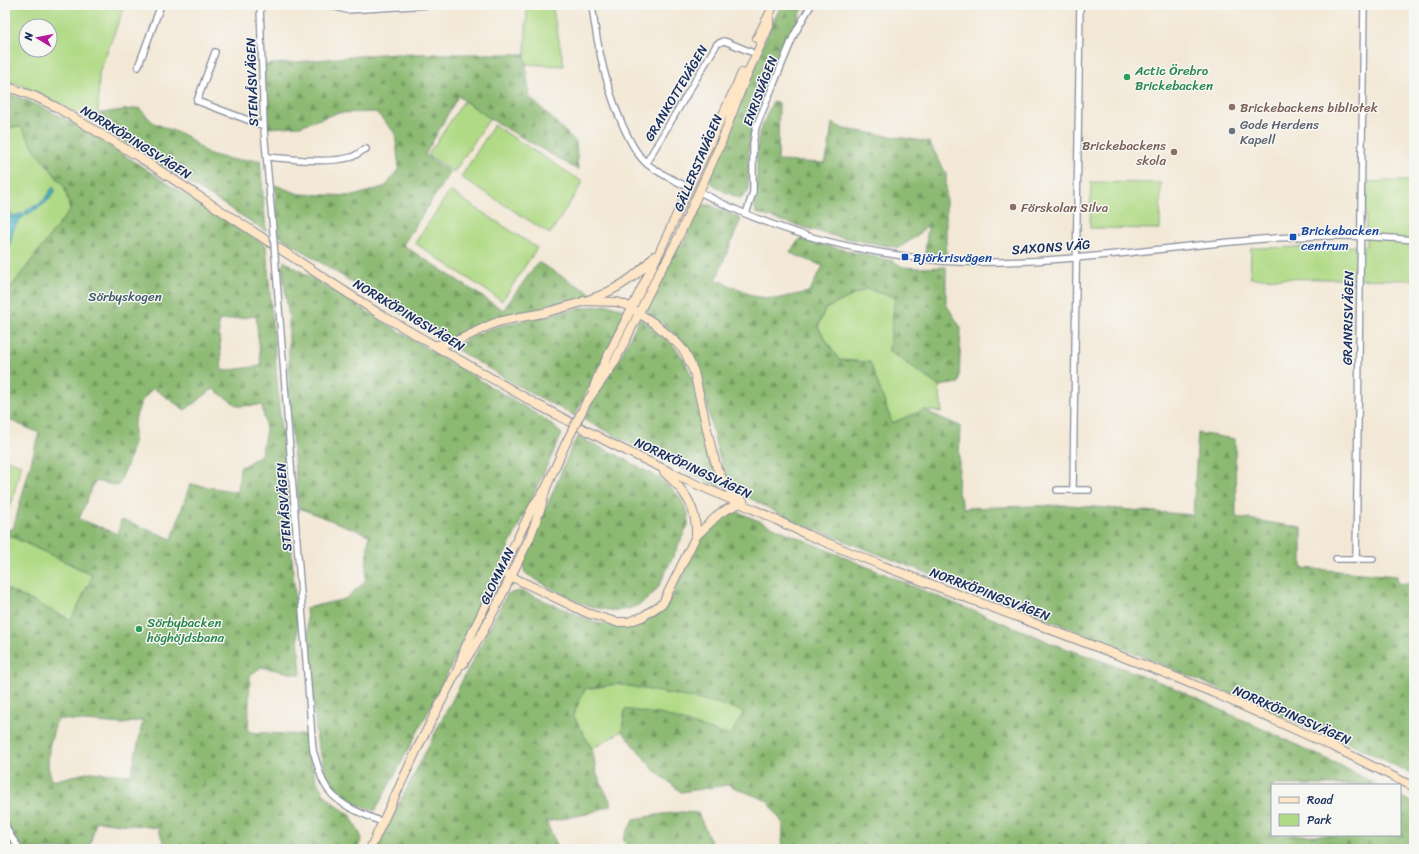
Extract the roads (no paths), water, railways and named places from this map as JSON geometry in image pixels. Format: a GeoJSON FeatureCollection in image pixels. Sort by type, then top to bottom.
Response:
{"type":"FeatureCollection","features":[{"type":"Feature","properties":{"kind":"main road","name":"GÄLLERSTAVÄGEN"},"geometry":{"type":"LineString","coordinates":[[631,308],[690,188],[751,52],[774,5]]}},
{"type":"Feature","properties":{"kind":"main road","name":"GÄLLERSTAVÄGEN"},"geometry":{"type":"LineString","coordinates":[[640,313],[700,192],[721,143],[752,62],[769,26],[768,18]]}},
{"type":"Feature","properties":{"kind":"main road","name":"NORRKÖPINGSVÄGEN"},"geometry":{"type":"LineString","coordinates":[[5,86],[36,97],[56,107],[139,157],[378,313],[538,405],[606,441],[808,535],[883,566],[1200,687],[1336,748],[1414,787]]}},
{"type":"Feature","properties":{"kind":"main road"},"geometry":{"type":"LineString","coordinates":[[690,188],[700,192]]}},
{"type":"Feature","properties":{"kind":"main road"},"geometry":{"type":"LineString","coordinates":[[435,346],[455,342],[498,322],[543,313],[611,292],[626,282],[650,261],[661,248]]}},
{"type":"Feature","properties":{"kind":"main road"},"geometry":{"type":"LineString","coordinates":[[584,301],[617,302],[631,308],[640,313],[667,334],[685,352],[694,372],[717,468],[731,492],[753,509]]}},
{"type":"Feature","properties":{"kind":"main road","name":"GLOMMAN"},"geometry":{"type":"LineString","coordinates":[[458,669],[465,661],[484,630],[536,523],[546,488],[565,444],[592,392],[598,376],[631,308]]}},
{"type":"Feature","properties":{"kind":"main road","name":"GLOMMAN"},"geometry":{"type":"LineString","coordinates":[[592,392],[600,384],[614,363],[640,313]]}},
{"type":"Feature","properties":{"kind":"main road"},"geometry":{"type":"LineString","coordinates":[[657,466],[680,486],[689,499],[695,513],[696,536]]}},
{"type":"Feature","properties":{"kind":"main road","name":"GLOMMAN"},"geometry":{"type":"LineString","coordinates":[[370,849],[458,669],[465,648],[535,503],[546,488]]}},
{"type":"Feature","properties":{"kind":"main road"},"geometry":{"type":"LineString","coordinates":[[502,572],[587,613],[616,622],[628,622],[642,617],[663,603],[696,536],[720,514],[740,503]]}},
{"type":"Feature","properties":{"kind":"street"},"geometry":{"type":"LineString","coordinates":[[138,67],[162,5]]}},
{"type":"Feature","properties":{"kind":"street","name":"STENÅSVÄGEN"},"geometry":{"type":"LineString","coordinates":[[260,5],[264,126],[313,751],[324,784],[336,798],[352,810],[382,822]]}},
{"type":"Feature","properties":{"kind":"street"},"geometry":{"type":"LineString","coordinates":[[328,5],[347,10],[428,5]]}},
{"type":"Feature","properties":{"kind":"street"},"geometry":{"type":"LineString","coordinates":[[592,5],[601,64],[613,102],[628,137],[637,153],[646,163],[658,172],[690,188]]}},
{"type":"Feature","properties":{"kind":"street","name":"ENRISVÄGEN"},"geometry":{"type":"LineString","coordinates":[[746,214],[753,192],[753,144],[756,127],[794,35],[811,5]]}},
{"type":"Feature","properties":{"kind":"street"},"geometry":{"type":"LineString","coordinates":[[1073,490],[1080,5]]}},
{"type":"Feature","properties":{"kind":"street","name":"GRANRISVÄGEN"},"geometry":{"type":"LineString","coordinates":[[1356,559],[1364,5]]}},
{"type":"Feature","properties":{"kind":"street","name":"GRANKOTTEVÄGEN"},"geometry":{"type":"LineString","coordinates":[[646,163],[717,44],[724,41],[751,52]]}},
{"type":"Feature","properties":{"kind":"street"},"geometry":{"type":"LineString","coordinates":[[215,52],[197,101],[264,126]]}},
{"type":"Feature","properties":{"kind":"street"},"geometry":{"type":"LineString","coordinates":[[267,157],[314,160],[342,158],[354,156],[366,149]]}},
{"type":"Feature","properties":{"kind":"street","name":"SAXONS VÄG"},"geometry":{"type":"LineString","coordinates":[[700,192],[774,226],[837,245],[869,252],[947,262],[988,262],[1077,257],[1232,241],[1293,237],[1360,236],[1414,240]]}},
{"type":"Feature","properties":{"kind":"street"},"geometry":{"type":"LineString","coordinates":[[1057,490],[1089,490]]}},
{"type":"Feature","properties":{"kind":"street"},"geometry":{"type":"LineString","coordinates":[[1336,559],[1374,559]]}},
{"type":"Feature","properties":{"kind":"street"},"geometry":{"type":"LineString","coordinates":[[5,824],[10,835],[20,849]]}},
{"type":"Feature","properties":{"kind":"water"},"geometry":{"type":"Polygon","coordinates":[[[5,185],[8,193],[9,209],[13,216],[25,213],[29,208],[38,205],[53,187],[55,190],[47,202],[20,220],[12,235],[10,246],[5,248],[6,193],[5,185]]]}},
{"type":"Feature","properties":{"kind":"place","name":"Actic Örebro Brickebacken"},"geometry":{"type":"Point","coordinates":[1127,77]}},
{"type":"Feature","properties":{"kind":"place","name":"Brickebackens bibliotek"},"geometry":{"type":"Point","coordinates":[1232,107]}},
{"type":"Feature","properties":{"kind":"place","name":"Gode Herdens Kapell"},"geometry":{"type":"Point","coordinates":[1232,131]}},
{"type":"Feature","properties":{"kind":"place","name":"Brickebackens skola"},"geometry":{"type":"Point","coordinates":[1174,152]}},
{"type":"Feature","properties":{"kind":"place","name":"Förskolan Silva"},"geometry":{"type":"Point","coordinates":[1013,207]}},
{"type":"Feature","properties":{"kind":"place","name":"Brickebacken centrum"},"geometry":{"type":"Point","coordinates":[1293,237]}},
{"type":"Feature","properties":{"kind":"place","name":"Björkrisvägen"},"geometry":{"type":"Point","coordinates":[905,257]}},
{"type":"Feature","properties":{"kind":"place","name":"Sörbybacken höghöjdsbana"},"geometry":{"type":"Point","coordinates":[139,629]}},
{"type":"Feature","properties":{"kind":"park label","name":"Sörbyskogen"},"geometry":{"type":"Point","coordinates":[125,296]}}]}
